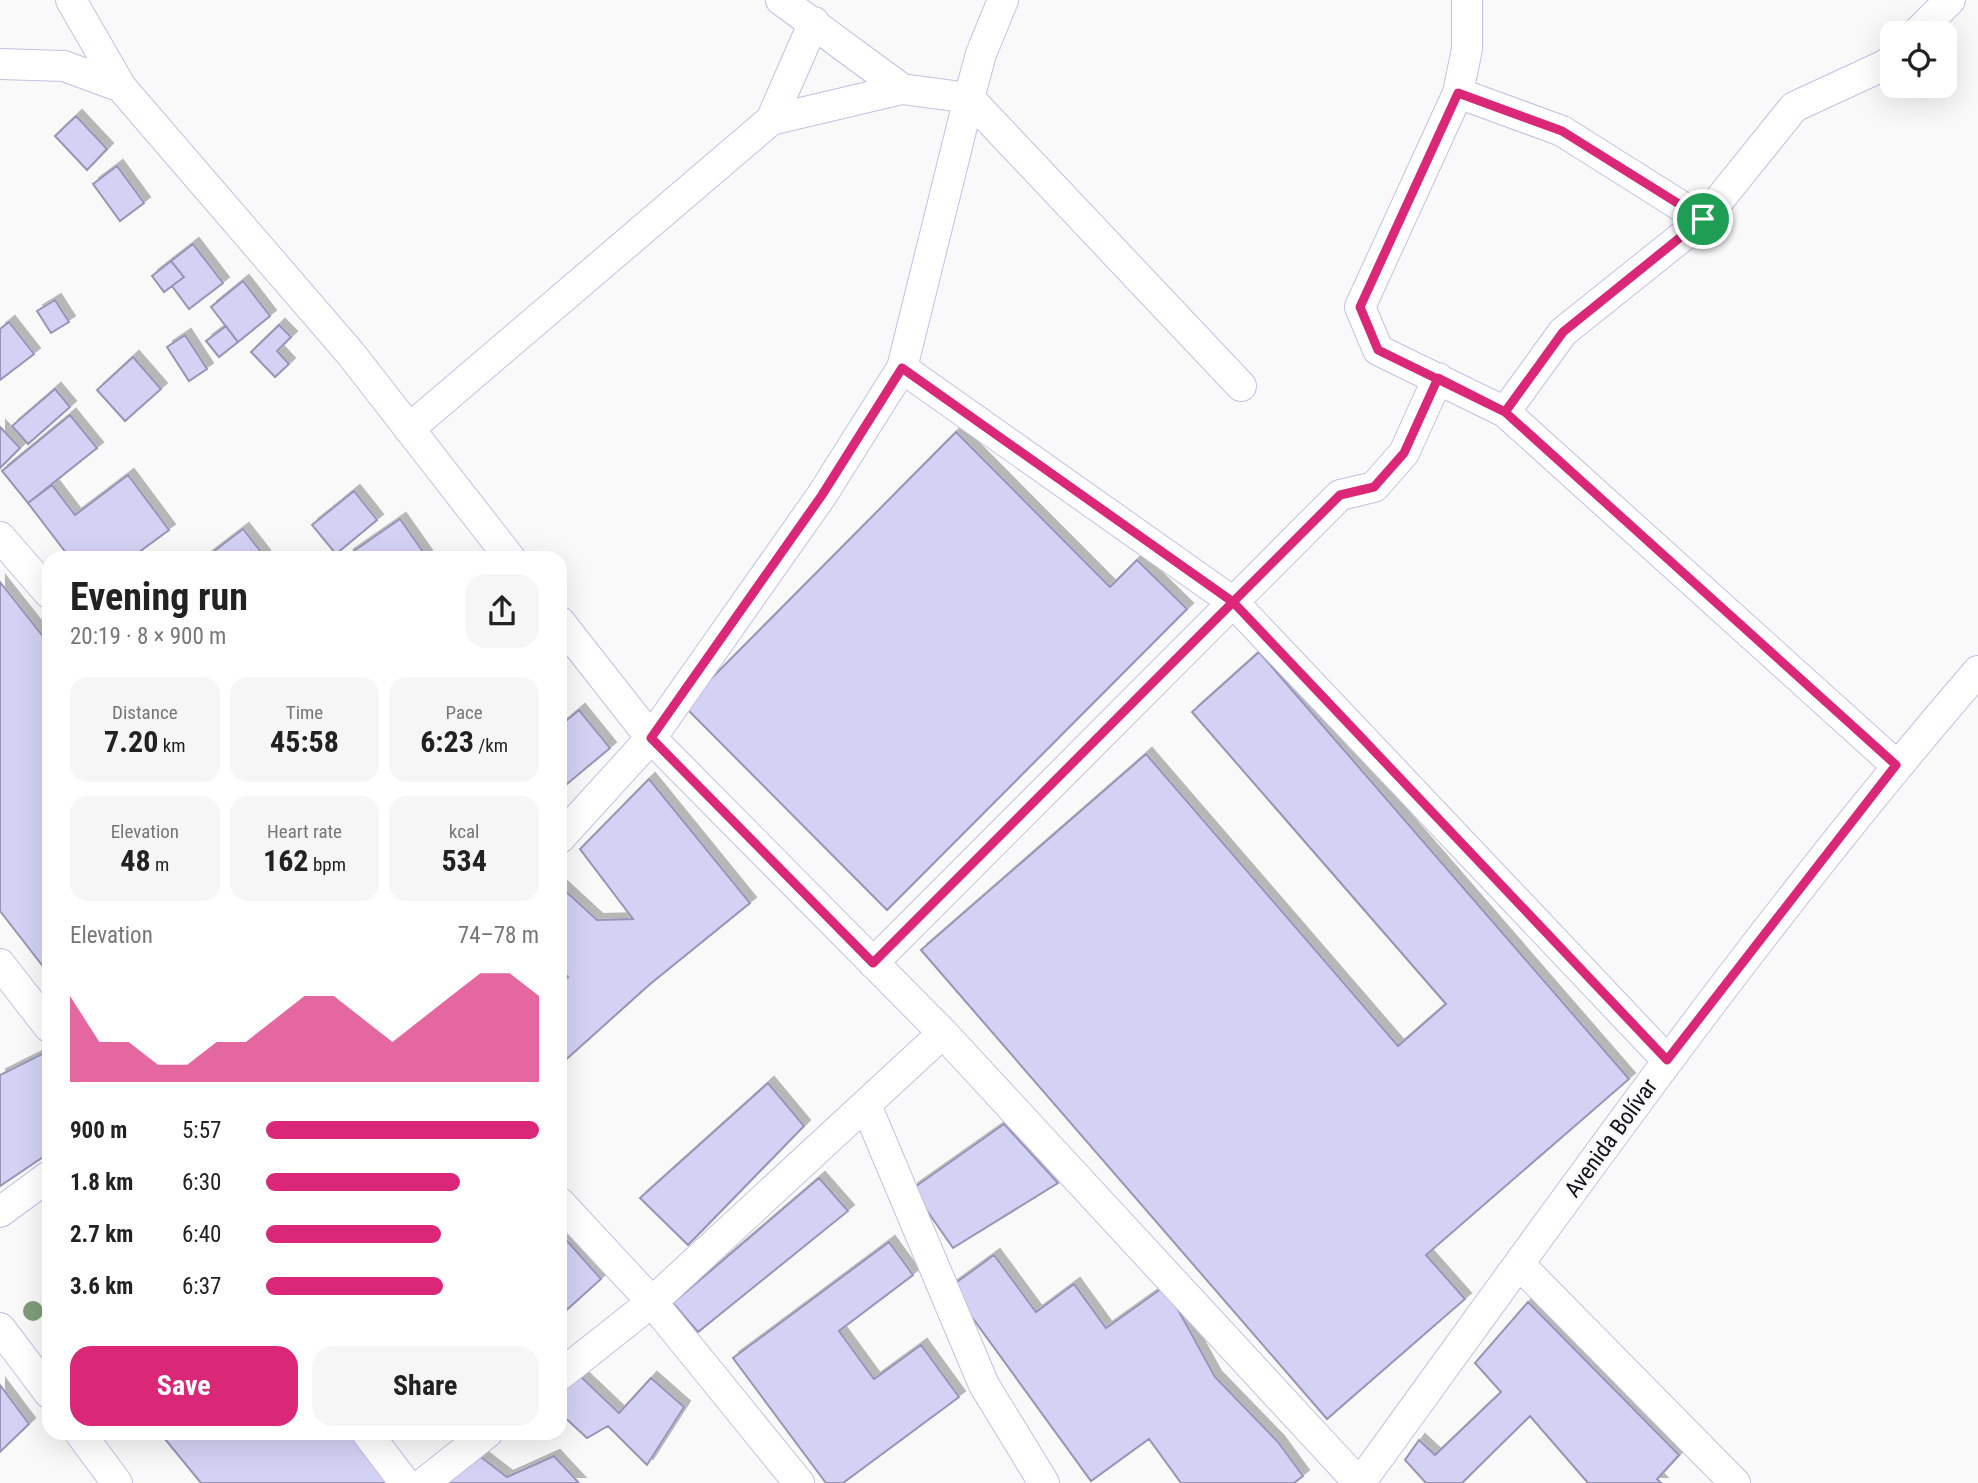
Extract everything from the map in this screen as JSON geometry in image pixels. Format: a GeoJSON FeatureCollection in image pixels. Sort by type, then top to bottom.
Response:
{"type":"FeatureCollection","features":[{"type":"Feature","properties":{"kind":"street"},"geometry":{"type":"LineString","coordinates":[[71,0],[121,86],[351,354],[505,551]]}},
{"type":"Feature","properties":{"kind":"street"},"geometry":{"type":"LineString","coordinates":[[781,0],[902,89]]}},
{"type":"Feature","properties":{"kind":"street"},"geometry":{"type":"LineString","coordinates":[[567,830],[651,738],[822,495],[902,368],[981,54],[1003,0]]}},
{"type":"Feature","properties":{"kind":"street"},"geometry":{"type":"LineString","coordinates":[[1467,0],[1467,50],[1458,93],[1360,307],[1378,350],[1505,412],[1896,765]]}},
{"type":"Feature","properties":{"kind":"street"},"geometry":{"type":"LineString","coordinates":[[1929,21],[1950,0]]}},
{"type":"Feature","properties":{"kind":"street"},"geometry":{"type":"LineString","coordinates":[[409,429],[771,120],[814,22]]}},
{"type":"Feature","properties":{"kind":"street"},"geometry":{"type":"LineString","coordinates":[[0,64],[64,66],[121,86]]}},
{"type":"Feature","properties":{"kind":"street"},"geometry":{"type":"LineString","coordinates":[[1505,412],[1563,332],[1703,219],[1794,107],[1880,67]]}},
{"type":"Feature","properties":{"kind":"street"},"geometry":{"type":"LineString","coordinates":[[771,120],[902,89],[969,98],[1241,386]]}},
{"type":"Feature","properties":{"kind":"street"},"geometry":{"type":"LineString","coordinates":[[1458,93],[1562,131],[1703,219]]}},
{"type":"Feature","properties":{"kind":"street"},"geometry":{"type":"LineString","coordinates":[[902,368],[1233,602],[1667,1060]]}},
{"type":"Feature","properties":{"kind":"street"},"geometry":{"type":"LineString","coordinates":[[873,963],[1340,495],[1374,487],[1404,453],[1438,378]]}},
{"type":"Feature","properties":{"kind":"street"},"geometry":{"type":"LineString","coordinates":[[0,537],[42,585]]}},
{"type":"Feature","properties":{"kind":"street"},"geometry":{"type":"LineString","coordinates":[[567,631],[651,738],[943,1033],[1360,1483]]}},
{"type":"Feature","properties":{"kind":"street","name":"Avenida Bolívar"},"geometry":{"type":"LineString","coordinates":[[1360,1483],[1667,1060],[1896,765],[1978,671]]}},
{"type":"Feature","properties":{"kind":"street"},"geometry":{"type":"LineString","coordinates":[[0,964],[42,1018]]}},
{"type":"Feature","properties":{"kind":"street"},"geometry":{"type":"LineString","coordinates":[[567,1369],[652,1302],[943,1033]]}},
{"type":"Feature","properties":{"kind":"street"},"geometry":{"type":"LineString","coordinates":[[866,1105],[984,1385],[1044,1483]]}},
{"type":"Feature","properties":{"kind":"street"},"geometry":{"type":"LineString","coordinates":[[0,1212],[42,1181]]}},
{"type":"Feature","properties":{"kind":"street"},"geometry":{"type":"LineString","coordinates":[[567,1211],[652,1302],[799,1483]]}},
{"type":"Feature","properties":{"kind":"street"},"geometry":{"type":"LineString","coordinates":[[1519,1264],[1735,1483]]}},
{"type":"Feature","properties":{"kind":"street"},"geometry":{"type":"LineString","coordinates":[[0,1328],[42,1384]]}},
{"type":"Feature","properties":{"kind":"street"},"geometry":{"type":"LineString","coordinates":[[85,1440],[117,1483]]}},
{"type":"Feature","properties":{"kind":"street"},"geometry":{"type":"LineString","coordinates":[[372,1440],[405,1483]]}},
{"type":"Feature","properties":{"kind":"street"},"geometry":{"type":"LineString","coordinates":[[424,1483],[478,1440]]}},
{"type":"Feature","properties":{"kind":"building"},"geometry":{"type":"Polygon","coordinates":[[[76,116],[107,149],[87,170],[55,136],[76,116]]]}},
{"type":"Feature","properties":{"kind":"building"},"geometry":{"type":"Polygon","coordinates":[[[117,166],[144,203],[120,221],[93,184],[117,166]]]}},
{"type":"Feature","properties":{"kind":"building"},"geometry":{"type":"Polygon","coordinates":[[[193,244],[223,283],[189,309],[172,286],[184,277],[171,261],[193,244]]]}},
{"type":"Feature","properties":{"kind":"building"},"geometry":{"type":"Polygon","coordinates":[[[171,261],[184,277],[164,292],[152,276],[171,261]]]}},
{"type":"Feature","properties":{"kind":"building"},"geometry":{"type":"Polygon","coordinates":[[[243,281],[270,316],[238,342],[211,307],[243,281]]]}},
{"type":"Feature","properties":{"kind":"building"},"geometry":{"type":"Polygon","coordinates":[[[55,300],[69,322],[51,333],[37,311],[55,300]]]}},
{"type":"Feature","properties":{"kind":"building"},"geometry":{"type":"Polygon","coordinates":[[[9,322],[34,354],[0,380],[0,329],[9,322]]]}},
{"type":"Feature","properties":{"kind":"building"},"geometry":{"type":"Polygon","coordinates":[[[279,325],[291,337],[277,351],[289,364],[275,377],[251,352],[279,325]]]}},
{"type":"Feature","properties":{"kind":"building"},"geometry":{"type":"Polygon","coordinates":[[[226,326],[238,342],[219,357],[206,341],[226,326]]]}},
{"type":"Feature","properties":{"kind":"building"},"geometry":{"type":"Polygon","coordinates":[[[185,335],[207,369],[189,381],[167,347],[185,335]]]}},
{"type":"Feature","properties":{"kind":"building"},"geometry":{"type":"Polygon","coordinates":[[[133,357],[161,389],[125,421],[97,390],[133,357]]]}},
{"type":"Feature","properties":{"kind":"building"},"geometry":{"type":"Polygon","coordinates":[[[55,389],[70,407],[28,444],[12,426],[55,389]]]}},
{"type":"Feature","properties":{"kind":"building"},"geometry":{"type":"Polygon","coordinates":[[[70,415],[97,448],[28,503],[2,471],[70,415]]]}},
{"type":"Feature","properties":{"kind":"building"},"geometry":{"type":"Polygon","coordinates":[[[0,427],[20,448],[0,468],[0,427]]]}},
{"type":"Feature","properties":{"kind":"building"},"geometry":{"type":"Polygon","coordinates":[[[956,432],[1110,587],[1137,560],[1187,609],[887,910],[684,706],[956,432]]]}},
{"type":"Feature","properties":{"kind":"building"},"geometry":{"type":"Polygon","coordinates":[[[128,475],[169,530],[140,551],[65,551],[28,503],[52,485],[75,515],[128,475]]]}},
{"type":"Feature","properties":{"kind":"building"},"geometry":{"type":"Polygon","coordinates":[[[354,491],[377,520],[340,551],[334,551],[312,525],[354,491]]]}},
{"type":"Feature","properties":{"kind":"building"},"geometry":{"type":"Polygon","coordinates":[[[400,519],[422,551],[354,551],[400,519]]]}},
{"type":"Feature","properties":{"kind":"building"},"geometry":{"type":"Polygon","coordinates":[[[243,529],[260,551],[214,551],[243,529]]]}},
{"type":"Feature","properties":{"kind":"building"},"geometry":{"type":"Polygon","coordinates":[[[0,582],[42,635],[42,965],[0,911],[0,582]]]}},
{"type":"Feature","properties":{"kind":"building"},"geometry":{"type":"Polygon","coordinates":[[[1259,652],[1629,1079],[1426,1255],[1465,1299],[1327,1419],[921,950],[1146,754],[1398,1046],[1446,1004],[1192,712],[1259,652]]]}},
{"type":"Feature","properties":{"kind":"building"},"geometry":{"type":"Polygon","coordinates":[[[579,710],[610,748],[567,784],[567,720],[579,710]]]}},
{"type":"Feature","properties":{"kind":"building"},"geometry":{"type":"Polygon","coordinates":[[[649,779],[750,903],[649,985],[567,1059],[567,892],[597,920],[633,919],[580,849],[649,779]]]}},
{"type":"Feature","properties":{"kind":"building"},"geometry":{"type":"Polygon","coordinates":[[[42,1054],[42,1158],[0,1186],[0,1075],[42,1054]]]}},
{"type":"Feature","properties":{"kind":"building"},"geometry":{"type":"Polygon","coordinates":[[[768,1083],[804,1126],[688,1245],[640,1198],[768,1083]]]}},
{"type":"Feature","properties":{"kind":"building"},"geometry":{"type":"Polygon","coordinates":[[[1004,1124],[1058,1183],[953,1248],[912,1189],[1004,1124]]]}},
{"type":"Feature","properties":{"kind":"building"},"geometry":{"type":"Polygon","coordinates":[[[819,1178],[848,1211],[698,1332],[673,1303],[819,1178]]]}},
{"type":"Feature","properties":{"kind":"building"},"geometry":{"type":"Polygon","coordinates":[[[567,1241],[601,1279],[567,1310],[567,1241]]]}},
{"type":"Feature","properties":{"kind":"building"},"geometry":{"type":"Polygon","coordinates":[[[889,1242],[913,1275],[839,1331],[874,1379],[921,1345],[959,1397],[843,1483],[826,1483],[733,1358],[889,1242]]]}},
{"type":"Feature","properties":{"kind":"building"},"geometry":{"type":"Polygon","coordinates":[[[994,1255],[1036,1312],[1074,1284],[1106,1328],[1165,1286],[1215,1377],[1278,1442],[1303,1476],[1294,1483],[1181,1483],[1149,1439],[1091,1481],[950,1287],[994,1255]]]}},
{"type":"Feature","properties":{"kind":"building"},"geometry":{"type":"Polygon","coordinates":[[[1528,1302],[1679,1455],[1657,1479],[1661,1483],[1588,1483],[1530,1416],[1462,1483],[1426,1483],[1405,1460],[1419,1440],[1435,1455],[1501,1392],[1475,1363],[1528,1302]]]}},
{"type":"Feature","properties":{"kind":"building"},"geometry":{"type":"Polygon","coordinates":[[[578,1374],[619,1413],[651,1378],[684,1407],[647,1465],[608,1426],[587,1438],[567,1419],[567,1385],[578,1374]]]}},
{"type":"Feature","properties":{"kind":"building"},"geometry":{"type":"Polygon","coordinates":[[[0,1385],[29,1424],[0,1452],[0,1385]]]}},
{"type":"Feature","properties":{"kind":"building"},"geometry":{"type":"Polygon","coordinates":[[[166,1440],[355,1440],[388,1483],[201,1483],[166,1440]]]}},
{"type":"Feature","properties":{"kind":"building"},"geometry":{"type":"Polygon","coordinates":[[[477,1454],[507,1477],[554,1456],[579,1483],[448,1483],[477,1454]]]}},
{"type":"Feature","properties":{"kind":"route"},"geometry":{"type":"LineString","coordinates":[[1703,219],[1562,131],[1458,93],[1360,307],[1378,350],[1438,378],[1505,412],[1896,765],[1667,1060],[1233,602],[873,963],[651,738],[822,495],[902,368],[1233,602],[1340,495],[1374,487],[1404,453],[1438,378],[1505,412],[1563,332],[1703,219]]}}]}
